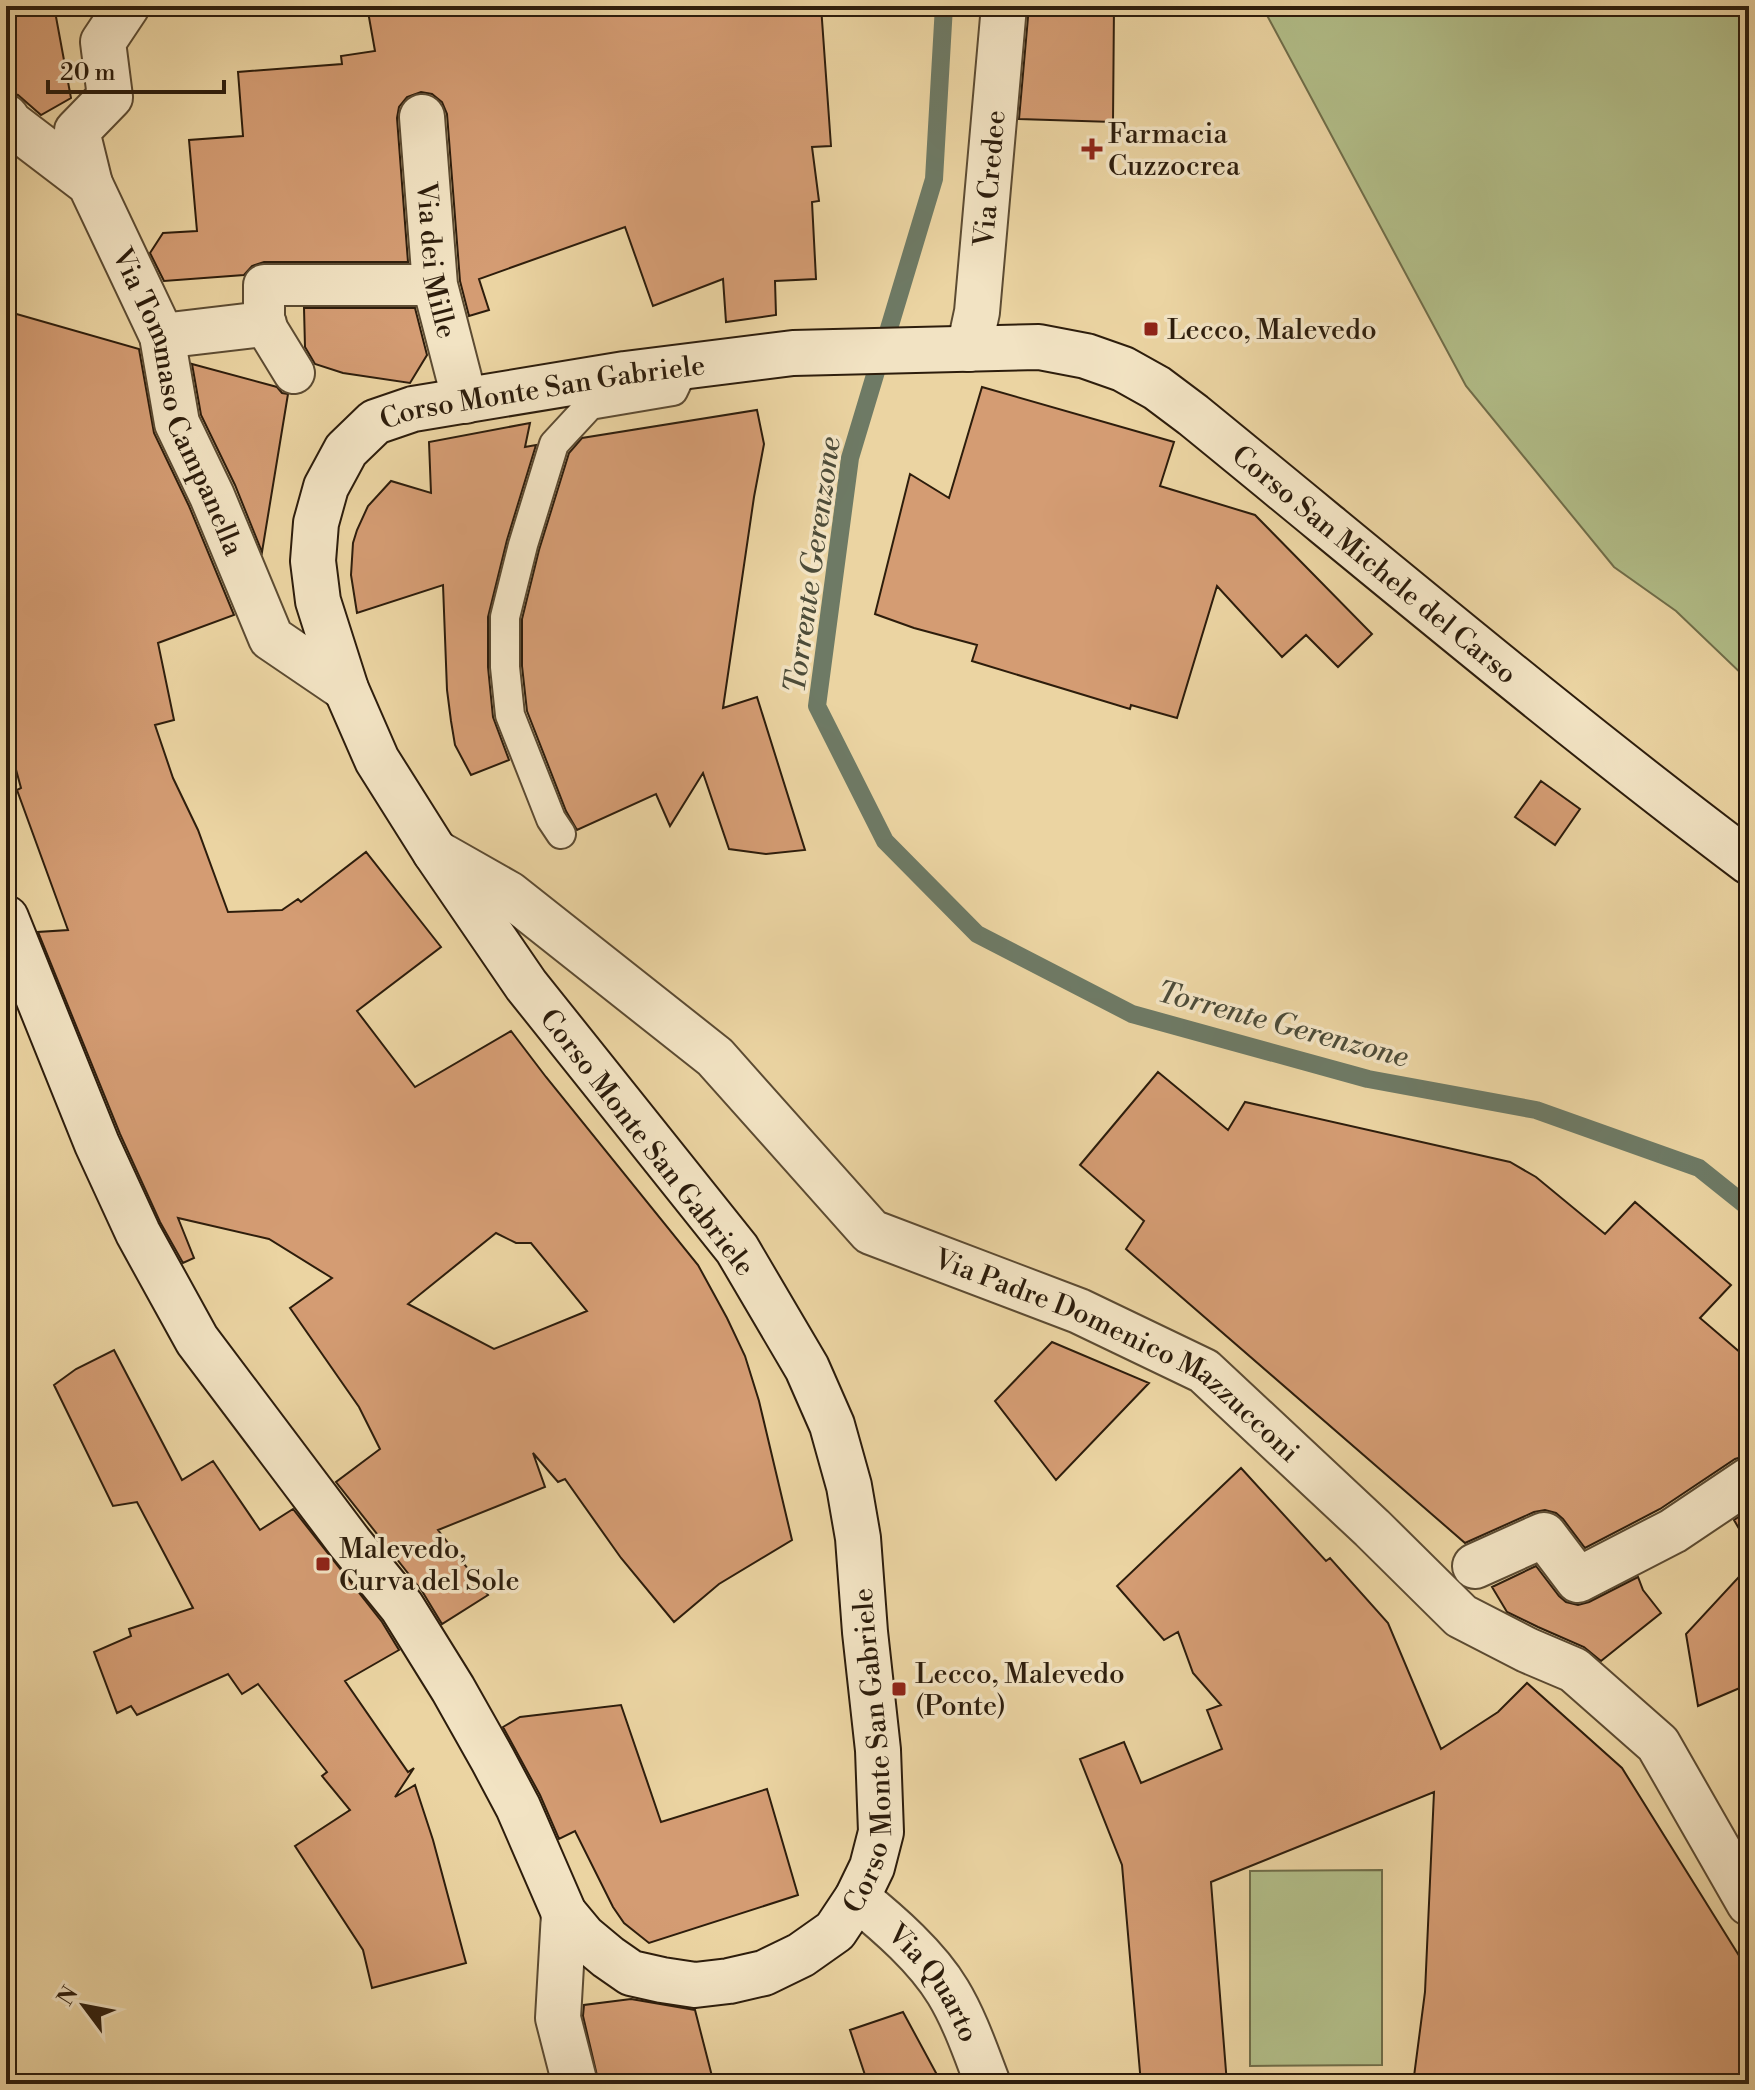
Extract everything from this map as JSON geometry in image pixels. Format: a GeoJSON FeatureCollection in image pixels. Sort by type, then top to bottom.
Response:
{"type":"FeatureCollection","features":[{"type":"Feature","properties":{"kind":"main road"},"geometry":{"type":"LineString","coordinates":[[90,184],[77,131],[110,97],[103,42],[127,6]]}},
{"type":"Feature","properties":{"kind":"main road","name":"Via Credee"},"geometry":{"type":"LineString","coordinates":[[969,349],[977,312],[1004,6]]}},
{"type":"Feature","properties":{"kind":"main road","name":"Via Tommaso Campanella"},"geometry":{"type":"LineString","coordinates":[[6,117],[90,184],[162,336],[177,423],[212,496],[271,638],[346,689]]}},
{"type":"Feature","properties":{"kind":"main road","name":"Via dei Mille"},"geometry":{"type":"LineString","coordinates":[[422,117],[435,285],[465,401]]}},
{"type":"Feature","properties":{"kind":"main road"},"geometry":{"type":"LineString","coordinates":[[162,336],[264,324]]}},
{"type":"Feature","properties":{"kind":"main road","name":"Corso San Michele del Carso"},"geometry":{"type":"LineString","coordinates":[[793,353],[1039,347],[1086,356],[1123,369],[1157,388],[1193,415],[1635,774],[1749,862]]}},
{"type":"Feature","properties":{"kind":"main road","name":"Corso Monte San Gabriele"},"geometry":{"type":"LineString","coordinates":[[6,918],[97,1144],[138,1233],[197,1340],[402,1607],[453,1689],[518,1807],[564,1913],[584,1937],[631,1973],[695,1985],[764,1973],[801,1955],[835,1931],[857,1898],[872,1867],[881,1832],[878,1750],[858,1538],[849,1486],[832,1425],[807,1368],[737,1249],[526,985],[435,852],[377,760],[346,689],[318,601],[313,561],[316,523],[326,487],[346,450],[375,422],[413,409],[625,374],[793,353]]}},
{"type":"Feature","properties":{"kind":"main road","name":"Via Padre Domenico Mazzucconi"},"geometry":{"type":"LineString","coordinates":[[435,852],[509,894],[715,1057],[871,1232],[1079,1311],[1204,1371],[1461,1616],[1574,1670],[1658,1744],[1749,1903]]}},
{"type":"Feature","properties":{"kind":"main road"},"geometry":{"type":"LineString","coordinates":[[1475,1566],[1544,1535],[1578,1580],[1673,1531],[1749,1480]]}},
{"type":"Feature","properties":{"kind":"main road","name":"Via Quarto"},"geometry":{"type":"LineString","coordinates":[[857,1898],[888,1923],[948,1991],[988,2084]]}},
{"type":"Feature","properties":{"kind":"main road"},"geometry":{"type":"LineString","coordinates":[[564,1913],[558,2018],[575,2084]]}},
{"type":"Feature","properties":{"kind":"street"},"geometry":{"type":"LineString","coordinates":[[294,373],[264,324],[264,285],[435,285]]}},
{"type":"Feature","properties":{"kind":"lane"},"geometry":{"type":"LineString","coordinates":[[561,834],[551,819],[510,715],[505,667],[505,617],[523,545],[554,444],[590,405],[673,391],[684,368]]}},
{"type":"Feature","properties":{"kind":"green space"},"geometry":{"type":"Polygon","coordinates":[[[1262,6],[1749,6],[1749,681],[1676,611],[1614,567],[1466,386],[1262,6]]]}},
{"type":"Feature","properties":{"kind":"green space"},"geometry":{"type":"Polygon","coordinates":[[[1382,1870],[1382,2065],[1250,2066],[1250,1871],[1382,1870]]]}},
{"type":"Feature","properties":{"kind":"building"},"geometry":{"type":"Polygon","coordinates":[[[6,6],[54,6],[71,98],[41,115],[18,95],[6,92],[6,6]]]}},
{"type":"Feature","properties":{"kind":"building"},"geometry":{"type":"Polygon","coordinates":[[[367,6],[821,6],[831,146],[812,147],[819,201],[812,202],[816,279],[775,281],[776,315],[726,322],[723,279],[653,306],[625,227],[479,279],[489,310],[469,316],[460,281],[447,114],[442,102],[432,94],[421,92],[407,97],[399,107],[397,118],[408,262],[264,262],[252,266],[244,275],[164,281],[150,253],[163,233],[197,231],[189,140],[243,136],[238,72],[342,64],[341,56],[375,51],[367,6]]]}},
{"type":"Feature","properties":{"kind":"building"},"geometry":{"type":"Polygon","coordinates":[[[1029,6],[1114,6],[1113,122],[1019,119],[1029,6]]]}},
{"type":"Feature","properties":{"kind":"building"},"geometry":{"type":"Polygon","coordinates":[[[304,308],[415,308],[427,355],[410,383],[343,373],[315,364],[305,347],[304,308]]]}},
{"type":"Feature","properties":{"kind":"building"},"geometry":{"type":"Polygon","coordinates":[[[6,311],[139,349],[154,433],[189,506],[234,615],[158,643],[174,720],[155,725],[173,778],[198,830],[228,912],[282,910],[298,899],[301,902],[366,852],[441,947],[357,1011],[415,1087],[511,1031],[698,1265],[745,1356],[759,1401],[792,1540],[719,1584],[674,1622],[621,1558],[565,1479],[558,1482],[533,1453],[545,1487],[438,1530],[488,1595],[442,1624],[422,1591],[336,1482],[380,1449],[359,1407],[290,1308],[332,1278],[269,1239],[178,1218],[194,1258],[183,1263],[160,1222],[120,1134],[38,932],[68,930],[17,790],[21,788],[6,733],[6,311]],[[496,1233],[408,1304],[494,1349],[587,1311],[531,1243],[516,1243],[496,1233]]]}},
{"type":"Feature","properties":{"kind":"building"},"geometry":{"type":"Polygon","coordinates":[[[192,364],[277,387],[288,394],[262,552],[235,485],[201,415],[192,364]]]}},
{"type":"Feature","properties":{"kind":"building"},"geometry":{"type":"Polygon","coordinates":[[[982,387],[1174,442],[1160,486],[1255,515],[1372,634],[1338,667],[1306,635],[1282,657],[1217,586],[1177,718],[1131,705],[1130,709],[972,661],[977,645],[875,614],[910,474],[949,498],[982,387]]]}},
{"type":"Feature","properties":{"kind":"building"},"geometry":{"type":"Polygon","coordinates":[[[757,410],[764,444],[723,708],[757,697],[805,850],[766,854],[729,849],[703,773],[670,826],[656,794],[577,830],[566,811],[527,711],[522,666],[522,619],[539,550],[569,453],[582,438],[757,410]]]}},
{"type":"Feature","properties":{"kind":"building"},"geometry":{"type":"Polygon","coordinates":[[[530,423],[525,447],[536,445],[488,617],[488,667],[493,717],[509,760],[471,775],[455,745],[451,721],[443,585],[357,613],[351,575],[353,543],[368,506],[391,481],[431,493],[429,442],[530,423]]]}},
{"type":"Feature","properties":{"kind":"building"},"geometry":{"type":"Polygon","coordinates":[[[1541,781],[1580,809],[1555,845],[1515,817],[1541,781]]]}},
{"type":"Feature","properties":{"kind":"building"},"geometry":{"type":"Polygon","coordinates":[[[1158,1072],[1228,1130],[1245,1102],[1510,1162],[1536,1177],[1605,1234],[1635,1202],[1731,1285],[1700,1318],[1749,1360],[1749,1455],[1735,1459],[1660,1509],[1585,1548],[1563,1519],[1545,1510],[1465,1543],[1126,1249],[1144,1221],[1080,1165],[1158,1072]]]}},
{"type":"Feature","properties":{"kind":"building"},"geometry":{"type":"Polygon","coordinates":[[[1052,1342],[1149,1383],[1056,1480],[995,1401],[1052,1342]]]}},
{"type":"Feature","properties":{"kind":"building"},"geometry":{"type":"Polygon","coordinates":[[[114,1350],[182,1480],[213,1461],[260,1530],[293,1509],[382,1622],[399,1650],[345,1681],[408,1772],[414,1768],[395,1797],[415,1785],[466,1963],[372,1988],[363,1950],[295,1846],[350,1810],[322,1776],[327,1772],[258,1684],[242,1694],[228,1674],[137,1715],[131,1706],[117,1713],[94,1652],[131,1636],[129,1629],[193,1608],[137,1502],[113,1506],[54,1385],[76,1369],[114,1350]]]}},
{"type":"Feature","properties":{"kind":"building"},"geometry":{"type":"Polygon","coordinates":[[[1241,1468],[1326,1561],[1330,1558],[1388,1623],[1441,1749],[1498,1712],[1527,1683],[1622,1768],[1748,1970],[1744,2055],[1747,2084],[1413,2084],[1425,1992],[1434,1792],[1211,1882],[1227,2084],[1141,2084],[1122,1865],[1080,1759],[1124,1742],[1141,1783],[1222,1749],[1207,1710],[1221,1705],[1193,1673],[1178,1632],[1164,1640],[1117,1586],[1241,1468]]]}},
{"type":"Feature","properties":{"kind":"building"},"geometry":{"type":"Polygon","coordinates":[[[1749,1510],[1749,1546],[1734,1520],[1749,1510]]]}},
{"type":"Feature","properties":{"kind":"building"},"geometry":{"type":"Polygon","coordinates":[[[1536,1566],[1559,1596],[1566,1602],[1578,1605],[1638,1577],[1643,1590],[1661,1613],[1601,1661],[1584,1647],[1507,1612],[1492,1587],[1536,1566]]]}},
{"type":"Feature","properties":{"kind":"building"},"geometry":{"type":"Polygon","coordinates":[[[1749,1566],[1749,1684],[1698,1706],[1686,1634],[1749,1566]]]}},
{"type":"Feature","properties":{"kind":"building"},"geometry":{"type":"Polygon","coordinates":[[[621,1705],[661,1822],[767,1789],[798,1895],[649,1943],[624,1923],[575,1831],[559,1839],[540,1795],[503,1727],[520,1717],[621,1705]]]}},
{"type":"Feature","properties":{"kind":"building"},"geometry":{"type":"Polygon","coordinates":[[[631,1999],[695,2010],[714,2084],[599,2084],[583,2016],[584,2005],[631,1999]]]}},
{"type":"Feature","properties":{"kind":"building"},"geometry":{"type":"Polygon","coordinates":[[[903,2012],[942,2084],[868,2084],[850,2030],[903,2012]]]}},
{"type":"Feature","properties":{"kind":"waterway","name":"Torrente Gerenzone"},"geometry":{"type":"LineString","coordinates":[[944,6],[934,179],[850,458],[817,706],[885,841],[977,934],[1132,1014],[1368,1079],[1536,1110],[1699,1168],[1749,1208]]}},
{"type":"Feature","properties":{"kind":"place","name":"Farmacia Cuzzocrea"},"geometry":{"type":"Point","coordinates":[1092,149]}},
{"type":"Feature","properties":{"kind":"place","name":"Lecco, Malevedo"},"geometry":{"type":"Point","coordinates":[1151,329]}},
{"type":"Feature","properties":{"kind":"place","name":"Malevedo, Curva del Sole"},"geometry":{"type":"Point","coordinates":[323,1564]}},
{"type":"Feature","properties":{"kind":"place","name":"Lecco, Malevedo (Ponte)"},"geometry":{"type":"Point","coordinates":[899,1689]}}]}
